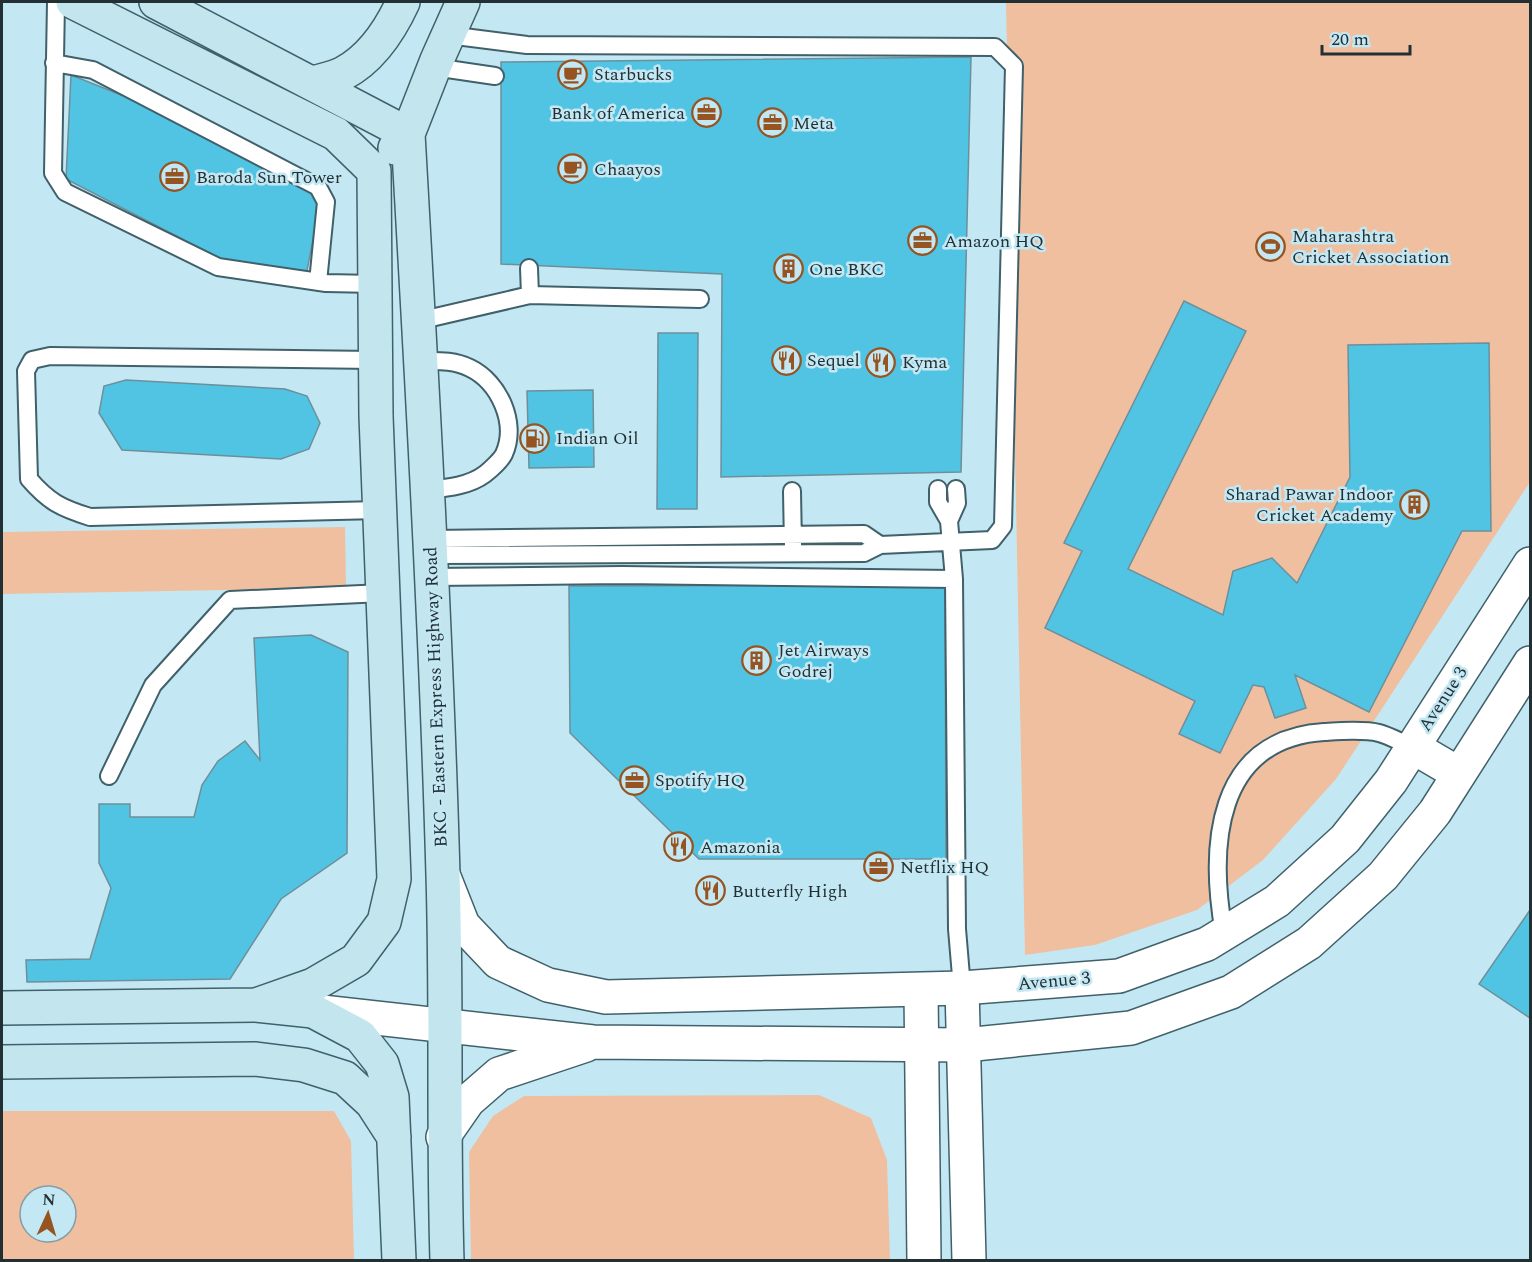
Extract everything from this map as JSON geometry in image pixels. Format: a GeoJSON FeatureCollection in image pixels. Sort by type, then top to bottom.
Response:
{"type":"FeatureCollection","features":[{"type":"Feature","properties":{"kind":"main road"},"geometry":{"type":"LineString","coordinates":[[73,2],[336,134],[374,171]]}},
{"type":"Feature","properties":{"kind":"main road"},"geometry":{"type":"LineString","coordinates":[[156,2],[408,134]]}},
{"type":"Feature","properties":{"kind":"main road"},"geometry":{"type":"LineString","coordinates":[[313,83],[345,72],[370,51],[390,29],[403,2]]}},
{"type":"Feature","properties":{"kind":"main road"},"geometry":{"type":"LineString","coordinates":[[256,1005],[313,986],[356,960],[384,922],[394,879],[379,510],[374,171],[408,134],[463,2]]}},
{"type":"Feature","properties":{"kind":"main road","name":"BKC - Eastern Express Highway Road"},"geometry":{"type":"LineString","coordinates":[[408,134],[428,490],[444,877],[443,1137],[447,1260]]}},
{"type":"Feature","properties":{"kind":"main road"},"geometry":{"type":"LineString","coordinates":[[2,1008],[256,1005],[313,1011],[360,1036],[382,1064],[392,1097],[399,1260]]}},
{"type":"Feature","properties":{"kind":"main road"},"geometry":{"type":"LineString","coordinates":[[2,1062],[256,1059],[304,1065],[345,1078],[372,1103],[394,1137]]}},
{"type":"Feature","properties":{"kind":"street","name":"Avenue 3"},"geometry":{"type":"LineString","coordinates":[[444,877],[463,925],[498,962],[548,986],[606,997],[921,990],[1119,976],[1208,944],[1277,901],[1345,839],[1391,781],[1530,564]]}},
{"type":"Feature","properties":{"kind":"street"},"geometry":{"type":"LineString","coordinates":[[313,1011],[593,1042],[966,1045],[1131,1028],[1231,992],[1309,943],[1383,876],[1435,812],[1530,663]]}},
{"type":"Feature","properties":{"kind":"street"},"geometry":{"type":"LineString","coordinates":[[1413,747],[1459,774]]}},
{"type":"Feature","properties":{"kind":"street"},"geometry":{"type":"LineString","coordinates":[[962,988],[966,1045],[969,1260]]}},
{"type":"Feature","properties":{"kind":"street"},"geometry":{"type":"LineString","coordinates":[[921,990],[924,1260]]}},
{"type":"Feature","properties":{"kind":"street"},"geometry":{"type":"LineString","coordinates":[[443,1137],[468,1101],[499,1074],[593,1042]]}},
{"type":"Feature","properties":{"kind":"lane"},"geometry":{"type":"LineString","coordinates":[[56,2],[53,173],[65,192],[218,267],[318,282],[375,284]]}},
{"type":"Feature","properties":{"kind":"lane"},"geometry":{"type":"LineString","coordinates":[[430,557],[864,553],[880,544],[992,540],[1003,526],[1014,66],[995,47],[527,52],[448,35]]}},
{"type":"Feature","properties":{"kind":"lane"},"geometry":{"type":"LineString","coordinates":[[54,63],[93,70],[318,187],[326,202],[318,282]]}},
{"type":"Feature","properties":{"kind":"lane"},"geometry":{"type":"LineString","coordinates":[[434,67],[495,76]]}},
{"type":"Feature","properties":{"kind":"lane"},"geometry":{"type":"LineString","coordinates":[[530,268],[530,295]]}},
{"type":"Feature","properties":{"kind":"lane"},"geometry":{"type":"LineString","coordinates":[[418,321],[530,295],[700,299]]}},
{"type":"Feature","properties":{"kind":"lane"},"geometry":{"type":"LineString","coordinates":[[375,360],[50,356],[32,360],[26,371],[28,478],[43,495],[61,508],[90,518],[379,510]]}},
{"type":"Feature","properties":{"kind":"lane"},"geometry":{"type":"LineString","coordinates":[[421,361],[449,361],[471,368],[494,386],[504,407],[508,431],[504,455],[484,475],[454,487],[428,490]]}},
{"type":"Feature","properties":{"kind":"lane"},"geometry":{"type":"LineString","coordinates":[[938,489],[938,502],[949,521],[954,579],[957,930],[962,988]]}},
{"type":"Feature","properties":{"kind":"lane"},"geometry":{"type":"LineString","coordinates":[[949,521],[957,503],[956,489]]}},
{"type":"Feature","properties":{"kind":"lane"},"geometry":{"type":"LineString","coordinates":[[792,491],[793,553]]}},
{"type":"Feature","properties":{"kind":"lane"},"geometry":{"type":"LineString","coordinates":[[430,557],[793,536],[864,534],[880,544]]}},
{"type":"Feature","properties":{"kind":"lane"},"geometry":{"type":"LineString","coordinates":[[430,557],[622,579],[954,579]]}},
{"type":"Feature","properties":{"kind":"lane"},"geometry":{"type":"LineString","coordinates":[[109,776],[153,685],[230,600],[383,593]]}},
{"type":"Feature","properties":{"kind":"lane"},"geometry":{"type":"LineString","coordinates":[[1224,933],[1217,887],[1217,852],[1228,798],[1238,778],[1252,760],[1278,741],[1309,733],[1378,733],[1413,747]]}},
{"type":"Feature","properties":{"kind":"shaded area","name":"Maharashtra Cricket Association"},"geometry":{"type":"Polygon","coordinates":[[[1006,2],[1530,2],[1530,482],[1336,779],[1263,860],[1197,910],[1095,945],[1025,955],[1006,2]]]}},
{"type":"Feature","properties":{"kind":"shaded area"},"geometry":{"type":"Polygon","coordinates":[[[345,527],[346,588],[2,594],[2,532],[345,527]]]}},
{"type":"Feature","properties":{"kind":"shaded area"},"geometry":{"type":"Polygon","coordinates":[[[819,1095],[871,1118],[887,1160],[890,1260],[471,1260],[469,1152],[493,1116],[524,1096],[819,1095]]]}},
{"type":"Feature","properties":{"kind":"shaded area"},"geometry":{"type":"Polygon","coordinates":[[[2,1111],[334,1111],[351,1141],[354,1260],[2,1260],[2,1111]]]}},
{"type":"Feature","properties":{"kind":"building","name":"One BKC"},"geometry":{"type":"Polygon","coordinates":[[[971,57],[961,472],[721,477],[722,274],[501,264],[501,62],[971,57]]]}},
{"type":"Feature","properties":{"kind":"building","name":"Baroda Sun Tower"},"geometry":{"type":"Polygon","coordinates":[[[71,75],[179,118],[321,198],[306,276],[235,266],[66,179],[71,75]]]}},
{"type":"Feature","properties":{"kind":"building","name":"Sharad Pawar Indoor Cricket Academy"},"geometry":{"type":"Polygon","coordinates":[[[1184,301],[1246,331],[1128,569],[1223,615],[1233,571],[1272,558],[1297,583],[1350,477],[1348,345],[1489,343],[1491,531],[1462,531],[1369,712],[1295,675],[1306,708],[1275,718],[1264,687],[1253,685],[1220,753],[1179,734],[1195,701],[1045,628],[1082,551],[1064,543],[1184,301]]]}},
{"type":"Feature","properties":{"kind":"building"},"geometry":{"type":"Polygon","coordinates":[[[658,333],[698,333],[697,509],[657,509],[658,333]]]}},
{"type":"Feature","properties":{"kind":"building"},"geometry":{"type":"Polygon","coordinates":[[[126,380],[285,389],[307,396],[320,423],[309,449],[281,459],[122,450],[99,413],[104,386],[126,380]]]}},
{"type":"Feature","properties":{"kind":"building"},"geometry":{"type":"Polygon","coordinates":[[[593,390],[594,467],[529,468],[527,391],[593,390]]]}},
{"type":"Feature","properties":{"kind":"building","name":"Jet Airways Godrej"},"geometry":{"type":"Polygon","coordinates":[[[945,585],[946,859],[699,859],[570,733],[569,586],[945,585]]]}},
{"type":"Feature","properties":{"kind":"building"},"geometry":{"type":"Polygon","coordinates":[[[311,635],[348,652],[347,853],[281,899],[230,979],[27,982],[26,960],[90,959],[111,888],[99,863],[99,804],[130,804],[130,817],[194,817],[202,785],[218,761],[245,741],[260,760],[254,638],[311,635]]]}},
{"type":"Feature","properties":{"kind":"building"},"geometry":{"type":"Polygon","coordinates":[[[1530,910],[1530,1018],[1479,984],[1530,910]]]}},
{"type":"Feature","properties":{"kind":"place","name":"Starbucks"},"geometry":{"type":"Point","coordinates":[573,74]}},
{"type":"Feature","properties":{"kind":"place","name":"Bank of America"},"geometry":{"type":"Point","coordinates":[706,113]}},
{"type":"Feature","properties":{"kind":"place","name":"Meta"},"geometry":{"type":"Point","coordinates":[772,123]}},
{"type":"Feature","properties":{"kind":"place","name":"Chaayos"},"geometry":{"type":"Point","coordinates":[573,169]}},
{"type":"Feature","properties":{"kind":"place","name":"Baroda Sun Tower"},"geometry":{"type":"Point","coordinates":[175,177]}},
{"type":"Feature","properties":{"kind":"place","name":"Amazon HQ"},"geometry":{"type":"Point","coordinates":[923,241]}},
{"type":"Feature","properties":{"kind":"place","name":"Maharashtra Cricket Association"},"geometry":{"type":"Point","coordinates":[1271,246]}},
{"type":"Feature","properties":{"kind":"place","name":"One BKC"},"geometry":{"type":"Point","coordinates":[788,269]}},
{"type":"Feature","properties":{"kind":"place","name":"Sequel"},"geometry":{"type":"Point","coordinates":[786,360]}},
{"type":"Feature","properties":{"kind":"place","name":"Kyma"},"geometry":{"type":"Point","coordinates":[881,362]}},
{"type":"Feature","properties":{"kind":"place","name":"Indian Oil"},"geometry":{"type":"Point","coordinates":[535,438]}},
{"type":"Feature","properties":{"kind":"place","name":"Sharad Pawar Indoor Cricket Academy"},"geometry":{"type":"Point","coordinates":[1414,504]}},
{"type":"Feature","properties":{"kind":"place","name":"Jet Airways Godrej"},"geometry":{"type":"Point","coordinates":[757,660]}},
{"type":"Feature","properties":{"kind":"place","name":"Spotify HQ"},"geometry":{"type":"Point","coordinates":[634,780]}},
{"type":"Feature","properties":{"kind":"place","name":"Amazonia"},"geometry":{"type":"Point","coordinates":[679,847]}},
{"type":"Feature","properties":{"kind":"place","name":"Netflix HQ"},"geometry":{"type":"Point","coordinates":[879,867]}},
{"type":"Feature","properties":{"kind":"place","name":"Butterfly High"},"geometry":{"type":"Point","coordinates":[711,891]}}]}
